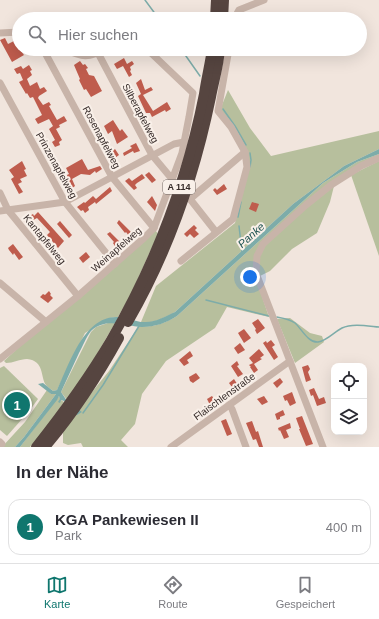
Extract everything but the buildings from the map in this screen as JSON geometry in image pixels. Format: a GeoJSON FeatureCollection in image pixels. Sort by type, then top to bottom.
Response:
{"type":"FeatureCollection","features":[{"type":"Feature","properties":{"kind":"highway"},"geometry":{"type":"LineString","coordinates":[[215,12],[216,0]]}},
{"type":"Feature","properties":{"kind":"highway"},"geometry":{"type":"LineString","coordinates":[[223,12],[224,0]]}},
{"type":"Feature","properties":{"kind":"highway","name":"A 114"},"geometry":{"type":"LineString","coordinates":[[45,447],[56,434],[104,365],[125,321],[162,233],[182,180],[198,120],[211,56]]}},
{"type":"Feature","properties":{"kind":"highway","name":"A 114"},"geometry":{"type":"LineString","coordinates":[[36,447],[83,383],[125,321],[139,304],[168,240],[189,181],[204,129],[219,56]]}},
{"type":"Feature","properties":{"kind":"street"},"geometry":{"type":"LineString","coordinates":[[238,12],[239,10],[264,0]]}},
{"type":"Feature","properties":{"kind":"street"},"geometry":{"type":"LineString","coordinates":[[0,33],[12,32]]}},
{"type":"Feature","properties":{"kind":"street","name":"Rosenapfelweg"},"geometry":{"type":"LineString","coordinates":[[47,56],[112,177],[154,228]]}},
{"type":"Feature","properties":{"kind":"street","name":"Silberapfelweg"},"geometry":{"type":"LineString","coordinates":[[100,56],[152,155],[172,179]]}},
{"type":"Feature","properties":{"kind":"street","name":"Weinapfelweg"},"geometry":{"type":"LineString","coordinates":[[0,359],[78,296],[154,228],[182,153],[193,93],[154,56]]}},
{"type":"Feature","properties":{"kind":"street"},"geometry":{"type":"LineString","coordinates":[[181,261],[233,219],[247,167],[245,152],[231,127],[218,111],[228,56]]}},
{"type":"Feature","properties":{"kind":"street","name":"Prinzenapfelweg"},"geometry":{"type":"LineString","coordinates":[[0,83],[65,202],[115,264]]}},
{"type":"Feature","properties":{"kind":"street"},"geometry":{"type":"LineString","coordinates":[[0,211],[65,202],[152,155],[174,144],[184,142]]}},
{"type":"Feature","properties":{"kind":"street"},"geometry":{"type":"LineString","coordinates":[[216,232],[190,199],[245,152]]}},
{"type":"Feature","properties":{"kind":"street"},"geometry":{"type":"LineString","coordinates":[[323,447],[256,273],[257,256],[263,244],[319,194],[348,174],[379,158]]}},
{"type":"Feature","properties":{"kind":"street","name":"Kantapfelweg"},"geometry":{"type":"LineString","coordinates":[[0,193],[8,210],[78,296]]}},
{"type":"Feature","properties":{"kind":"street"},"geometry":{"type":"LineString","coordinates":[[0,283],[46,322]]}},
{"type":"Feature","properties":{"kind":"street","name":"Flaischlenstraße"},"geometry":{"type":"LineString","coordinates":[[170,447],[290,361]]}},
{"type":"Feature","properties":{"kind":"street"},"geometry":{"type":"LineString","coordinates":[[229,405],[232,409],[246,447]]}},
{"type":"Feature","properties":{"kind":"green space"},"geometry":{"type":"Polygon","coordinates":[[[228,90],[250,128],[271,156],[379,131],[379,149],[344,166],[293,204],[175,312],[154,321],[145,323],[141,322],[156,286],[235,223],[248,167],[246,150],[220,110],[228,90]]]}},
{"type":"Feature","properties":{"kind":"green space"},"geometry":{"type":"Polygon","coordinates":[[[379,154],[365,161],[267,237],[254,273],[269,317],[227,307],[215,328],[166,361],[142,394],[135,424],[121,440],[128,447],[83,447],[81,443],[68,445],[63,443],[63,428],[109,371],[139,326],[159,324],[177,316],[323,183],[357,162],[379,154]]]}},
{"type":"Feature","properties":{"kind":"green space"},"geometry":{"type":"Polygon","coordinates":[[[379,161],[379,256],[351,175],[379,161]]]}},
{"type":"Feature","properties":{"kind":"green space"},"geometry":{"type":"Polygon","coordinates":[[[334,186],[330,202],[317,233],[292,249],[270,271],[260,276],[258,258],[262,250],[292,220],[334,186]]]}},
{"type":"Feature","properties":{"kind":"green space"},"geometry":{"type":"Polygon","coordinates":[[[154,228],[158,234],[131,294],[118,317],[109,318],[85,333],[57,390],[53,391],[47,386],[44,382],[39,366],[33,360],[24,359],[6,363],[4,361],[46,322],[154,228]]]}},
{"type":"Feature","properties":{"kind":"green space"},"geometry":{"type":"Polygon","coordinates":[[[290,318],[310,333],[322,336],[324,342],[295,363],[277,319],[290,318]]]}},
{"type":"Feature","properties":{"kind":"green space"},"geometry":{"type":"Polygon","coordinates":[[[108,323],[115,323],[83,378],[67,400],[61,392],[91,332],[96,327],[108,323]]]}},
{"type":"Feature","properties":{"kind":"green space"},"geometry":{"type":"Polygon","coordinates":[[[4,366],[38,399],[7,436],[0,430],[0,368],[4,366]]]}},
{"type":"Feature","properties":{"kind":"green space"},"geometry":{"type":"Polygon","coordinates":[[[47,390],[51,394],[56,394],[24,437],[15,447],[2,447],[25,422],[47,390]]]}},
{"type":"Feature","properties":{"kind":"green space"},"geometry":{"type":"Polygon","coordinates":[[[59,396],[64,402],[45,430],[30,447],[20,447],[59,396]]]}},
{"type":"Feature","properties":{"kind":"water"},"geometry":{"type":"Polygon","coordinates":[[[379,149],[379,154],[357,162],[323,183],[177,316],[165,323],[151,326],[142,327],[109,323],[102,324],[91,331],[61,392],[67,401],[82,412],[77,415],[75,414],[64,401],[61,400],[60,403],[58,402],[60,399],[59,396],[20,447],[15,447],[56,394],[51,394],[38,384],[43,383],[53,391],[57,390],[79,343],[96,324],[106,319],[118,317],[139,322],[150,322],[175,312],[293,204],[344,166],[379,149]]]}},
{"type":"Feature","properties":{"kind":"waterway"},"geometry":{"type":"LineString","coordinates":[[145,0],[154,12]]}},
{"type":"Feature","properties":{"kind":"waterway"},"geometry":{"type":"LineString","coordinates":[[186,56],[200,76]]}},
{"type":"Feature","properties":{"kind":"waterway"},"geometry":{"type":"LineString","coordinates":[[223,109],[246,145]]}},
{"type":"Feature","properties":{"kind":"waterway"},"geometry":{"type":"LineString","coordinates":[[250,153],[250,167]]}},
{"type":"Feature","properties":{"kind":"waterway"},"geometry":{"type":"LineString","coordinates":[[238,217],[241,202]]}},
{"type":"Feature","properties":{"kind":"waterway","name":"Panke"},"geometry":{"type":"LineString","coordinates":[[239,226],[242,252]]}},
{"type":"Feature","properties":{"kind":"waterway"},"geometry":{"type":"LineString","coordinates":[[206,300],[269,316]]}},
{"type":"Feature","properties":{"kind":"waterway"},"geometry":{"type":"LineString","coordinates":[[277,317],[293,322],[308,338],[314,342],[324,340],[346,326],[360,325],[379,327]]}},
{"type":"Feature","properties":{"kind":"waterway"},"geometry":{"type":"LineString","coordinates":[[83,413],[103,385],[139,326]]}},
{"type":"Feature","properties":{"kind":"place","name":"KGA Pankewiesen II"},"geometry":{"type":"Point","coordinates":[17,405]}}]}
